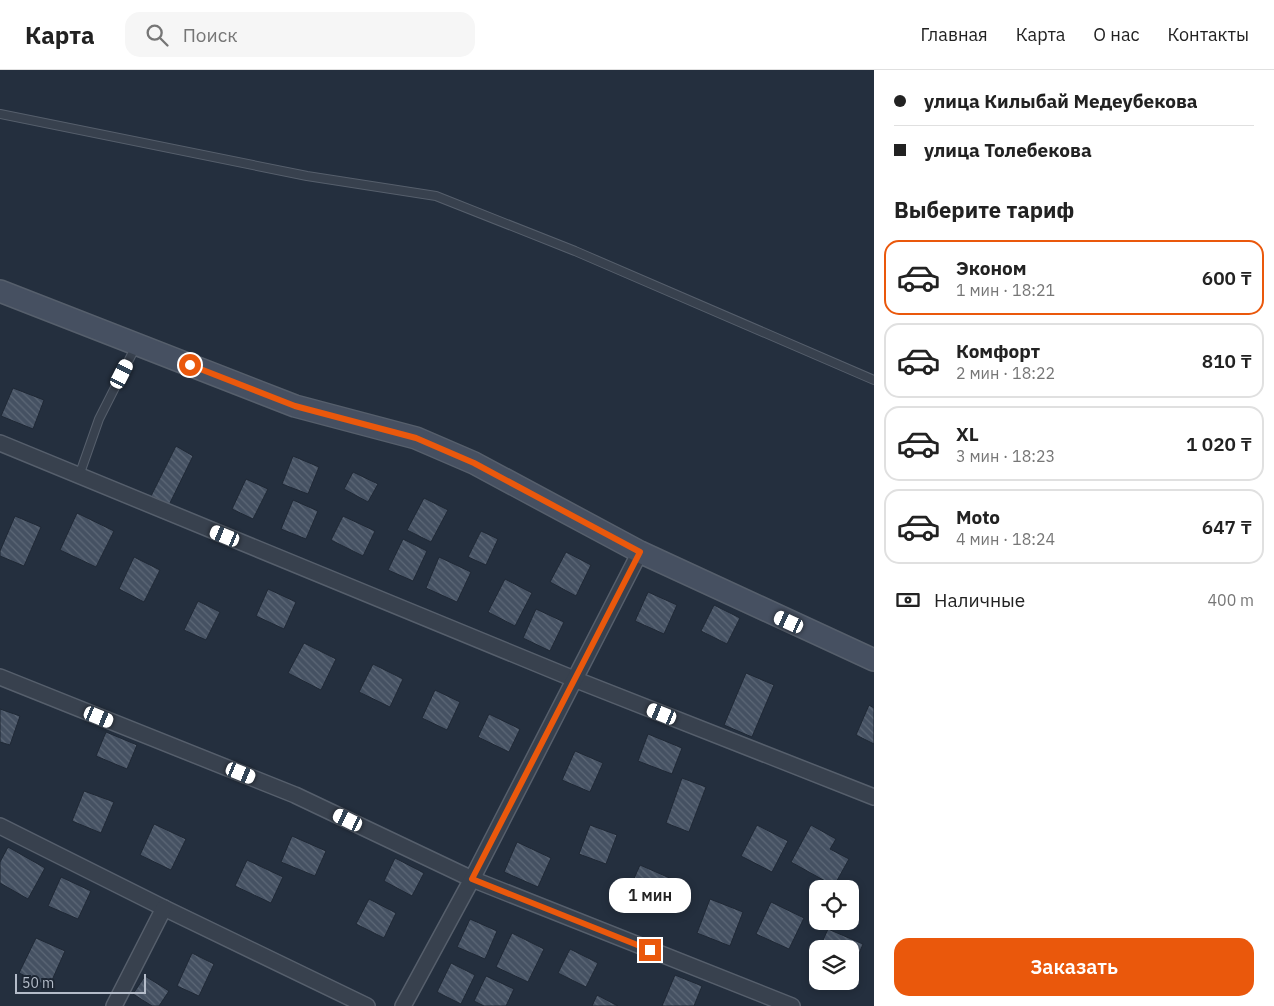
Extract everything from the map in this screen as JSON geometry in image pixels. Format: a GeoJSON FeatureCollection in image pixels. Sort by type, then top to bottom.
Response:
{"type":"FeatureCollection","features":[{"type":"Feature","properties":{"kind":"main road"},"geometry":{"type":"LineString","coordinates":[[0,291],[295,406],[416,438],[474,463],[640,552],[874,660]]}},
{"type":"Feature","properties":{"kind":"street"},"geometry":{"type":"LineString","coordinates":[[0,444],[574,679],[874,797]]}},
{"type":"Feature","properties":{"kind":"street"},"geometry":{"type":"LineString","coordinates":[[403,1006],[472,879],[640,552]]}},
{"type":"Feature","properties":{"kind":"street"},"geometry":{"type":"LineString","coordinates":[[0,677],[295,794],[472,879],[792,1006]]}},
{"type":"Feature","properties":{"kind":"street"},"geometry":{"type":"LineString","coordinates":[[0,826],[367,1006]]}},
{"type":"Feature","properties":{"kind":"street"},"geometry":{"type":"LineString","coordinates":[[114,1006],[164,908]]}},
{"type":"Feature","properties":{"kind":"lane"},"geometry":{"type":"LineString","coordinates":[[0,114],[307,176],[436,196],[575,251],[874,380]]}},
{"type":"Feature","properties":{"kind":"lane"},"geometry":{"type":"LineString","coordinates":[[79,476],[99,419],[137,344]]}},
{"type":"Feature","properties":{"kind":"building"},"geometry":{"type":"Polygon","coordinates":[[[13,388],[44,400],[33,429],[1,416],[13,388]]]}},
{"type":"Feature","properties":{"kind":"building"},"geometry":{"type":"Polygon","coordinates":[[[176,446],[193,456],[169,505],[151,496],[176,446]]]}},
{"type":"Feature","properties":{"kind":"building"},"geometry":{"type":"Polygon","coordinates":[[[293,456],[319,467],[308,494],[282,484],[293,456]]]}},
{"type":"Feature","properties":{"kind":"building"},"geometry":{"type":"Polygon","coordinates":[[[353,472],[378,484],[368,502],[344,489],[353,472]]]}},
{"type":"Feature","properties":{"kind":"building"},"geometry":{"type":"Polygon","coordinates":[[[246,479],[268,489],[253,519],[232,509],[246,479]]]}},
{"type":"Feature","properties":{"kind":"building"},"geometry":{"type":"Polygon","coordinates":[[[424,498],[448,510],[431,542],[407,530],[424,498]]]}},
{"type":"Feature","properties":{"kind":"building"},"geometry":{"type":"Polygon","coordinates":[[[293,500],[318,511],[306,539],[281,529],[293,500]]]}},
{"type":"Feature","properties":{"kind":"building"},"geometry":{"type":"Polygon","coordinates":[[[77,513],[114,531],[96,567],[60,550],[77,513]]]}},
{"type":"Feature","properties":{"kind":"building"},"geometry":{"type":"Polygon","coordinates":[[[15,516],[41,527],[24,566],[0,556],[0,551],[15,516]]]}},
{"type":"Feature","properties":{"kind":"building"},"geometry":{"type":"Polygon","coordinates":[[[343,516],[375,531],[363,556],[331,540],[343,516]]]}},
{"type":"Feature","properties":{"kind":"building"},"geometry":{"type":"Polygon","coordinates":[[[481,531],[498,539],[486,565],[468,557],[481,531]]]}},
{"type":"Feature","properties":{"kind":"building"},"geometry":{"type":"Polygon","coordinates":[[[403,539],[427,551],[413,581],[388,570],[403,539]]]}},
{"type":"Feature","properties":{"kind":"building"},"geometry":{"type":"Polygon","coordinates":[[[566,552],[591,565],[576,596],[550,582],[566,552]]]}},
{"type":"Feature","properties":{"kind":"building"},"geometry":{"type":"Polygon","coordinates":[[[134,557],[160,570],[144,602],[119,589],[134,557]]]}},
{"type":"Feature","properties":{"kind":"building"},"geometry":{"type":"Polygon","coordinates":[[[439,557],[471,572],[457,602],[426,588],[439,557]]]}},
{"type":"Feature","properties":{"kind":"building"},"geometry":{"type":"Polygon","coordinates":[[[505,579],[532,593],[515,626],[488,612],[505,579]]]}},
{"type":"Feature","properties":{"kind":"building"},"geometry":{"type":"Polygon","coordinates":[[[268,589],[296,602],[284,629],[256,616],[268,589]]]}},
{"type":"Feature","properties":{"kind":"building"},"geometry":{"type":"Polygon","coordinates":[[[648,592],[677,605],[664,634],[635,621],[648,592]]]}},
{"type":"Feature","properties":{"kind":"building"},"geometry":{"type":"Polygon","coordinates":[[[198,601],[220,612],[206,640],[184,630],[198,601]]]}},
{"type":"Feature","properties":{"kind":"building"},"geometry":{"type":"Polygon","coordinates":[[[714,605],[740,618],[727,644],[701,631],[714,605]]]}},
{"type":"Feature","properties":{"kind":"building"},"geometry":{"type":"Polygon","coordinates":[[[536,609],[564,622],[550,651],[523,638],[536,609]]]}},
{"type":"Feature","properties":{"kind":"building"},"geometry":{"type":"Polygon","coordinates":[[[304,643],[336,659],[321,690],[288,673],[304,643]]]}},
{"type":"Feature","properties":{"kind":"building"},"geometry":{"type":"Polygon","coordinates":[[[373,664],[403,679],[390,707],[359,692],[373,664]]]}},
{"type":"Feature","properties":{"kind":"building"},"geometry":{"type":"Polygon","coordinates":[[[746,673],[774,685],[752,737],[724,725],[746,673]]]}},
{"type":"Feature","properties":{"kind":"building"},"geometry":{"type":"Polygon","coordinates":[[[435,690],[460,702],[447,730],[422,718],[435,690]]]}},
{"type":"Feature","properties":{"kind":"building"},"geometry":{"type":"Polygon","coordinates":[[[869,705],[874,708],[874,744],[856,735],[869,705]]]}},
{"type":"Feature","properties":{"kind":"building"},"geometry":{"type":"Polygon","coordinates":[[[0,709],[20,716],[10,745],[0,742],[0,709]]]}},
{"type":"Feature","properties":{"kind":"building"},"geometry":{"type":"Polygon","coordinates":[[[489,714],[520,729],[509,752],[478,737],[489,714]]]}},
{"type":"Feature","properties":{"kind":"building"},"geometry":{"type":"Polygon","coordinates":[[[106,732],[137,745],[127,769],[96,756],[106,732]]]}},
{"type":"Feature","properties":{"kind":"building"},"geometry":{"type":"Polygon","coordinates":[[[648,734],[682,748],[672,774],[638,761],[648,734]]]}},
{"type":"Feature","properties":{"kind":"building"},"geometry":{"type":"Polygon","coordinates":[[[575,751],[603,763],[590,792],[562,780],[575,751]]]}},
{"type":"Feature","properties":{"kind":"building"},"geometry":{"type":"Polygon","coordinates":[[[682,778],[706,787],[689,832],[666,823],[682,778]]]}},
{"type":"Feature","properties":{"kind":"building"},"geometry":{"type":"Polygon","coordinates":[[[84,791],[114,802],[101,833],[72,821],[84,791]]]}},
{"type":"Feature","properties":{"kind":"building"},"geometry":{"type":"Polygon","coordinates":[[[154,824],[186,839],[171,870],[140,855],[154,824]]]}},
{"type":"Feature","properties":{"kind":"building"},"geometry":{"type":"Polygon","coordinates":[[[590,825],[617,835],[606,864],[579,854],[590,825]]]}},
{"type":"Feature","properties":{"kind":"building"},"geometry":{"type":"Polygon","coordinates":[[[757,825],[788,841],[772,872],[741,856],[757,825]]]}},
{"type":"Feature","properties":{"kind":"building"},"geometry":{"type":"Polygon","coordinates":[[[811,825],[836,839],[830,849],[849,859],[837,880],[823,880],[791,862],[811,825]]]}},
{"type":"Feature","properties":{"kind":"building"},"geometry":{"type":"Polygon","coordinates":[[[292,836],[326,851],[315,876],[281,862],[292,836]]]}},
{"type":"Feature","properties":{"kind":"building"},"geometry":{"type":"Polygon","coordinates":[[[517,842],[551,858],[538,887],[504,872],[517,842]]]}},
{"type":"Feature","properties":{"kind":"building"},"geometry":{"type":"Polygon","coordinates":[[[8,847],[45,868],[28,899],[0,883],[0,862],[8,847]]]}},
{"type":"Feature","properties":{"kind":"building"},"geometry":{"type":"Polygon","coordinates":[[[395,858],[424,873],[412,896],[384,881],[395,858]]]}},
{"type":"Feature","properties":{"kind":"building"},"geometry":{"type":"Polygon","coordinates":[[[247,860],[283,877],[271,903],[235,886],[247,860]]]}},
{"type":"Feature","properties":{"kind":"building"},"geometry":{"type":"Polygon","coordinates":[[[640,865],[672,879],[661,906],[628,892],[640,865]]]}},
{"type":"Feature","properties":{"kind":"building"},"geometry":{"type":"Polygon","coordinates":[[[61,877],[91,891],[78,919],[48,906],[61,877]]]}},
{"type":"Feature","properties":{"kind":"building"},"geometry":{"type":"Polygon","coordinates":[[[369,899],[396,913],[384,938],[356,924],[369,899]]]}},
{"type":"Feature","properties":{"kind":"building"},"geometry":{"type":"Polygon","coordinates":[[[710,899],[743,912],[730,946],[697,933],[710,899]]]}},
{"type":"Feature","properties":{"kind":"building"},"geometry":{"type":"Polygon","coordinates":[[[771,902],[804,918],[789,949],[756,934],[771,902]]]}},
{"type":"Feature","properties":{"kind":"building"},"geometry":{"type":"Polygon","coordinates":[[[470,919],[497,931],[485,959],[457,947],[470,919]]]}},
{"type":"Feature","properties":{"kind":"building"},"geometry":{"type":"Polygon","coordinates":[[[828,930],[830,930],[854,940],[823,940],[828,930]]]}},
{"type":"Feature","properties":{"kind":"building"},"geometry":{"type":"Polygon","coordinates":[[[512,933],[544,949],[528,982],[496,967],[512,933]]]}},
{"type":"Feature","properties":{"kind":"building"},"geometry":{"type":"Polygon","coordinates":[[[36,938],[65,951],[49,987],[19,973],[36,938]]]}},
{"type":"Feature","properties":{"kind":"building"},"geometry":{"type":"Polygon","coordinates":[[[859,942],[863,944],[859,954],[859,942]]]}},
{"type":"Feature","properties":{"kind":"building"},"geometry":{"type":"Polygon","coordinates":[[[570,949],[598,963],[586,987],[558,973],[570,949]]]}},
{"type":"Feature","properties":{"kind":"building"},"geometry":{"type":"Polygon","coordinates":[[[192,953],[214,964],[199,996],[177,986],[192,953]]]}},
{"type":"Feature","properties":{"kind":"building"},"geometry":{"type":"Polygon","coordinates":[[[451,963],[475,975],[461,1004],[437,992],[451,963]]]}},
{"type":"Feature","properties":{"kind":"building"},"geometry":{"type":"Polygon","coordinates":[[[675,975],[702,986],[694,1006],[662,1006],[675,975]]]}},
{"type":"Feature","properties":{"kind":"building"},"geometry":{"type":"Polygon","coordinates":[[[145,976],[169,991],[159,1006],[152,1006],[133,994],[145,976]]]}},
{"type":"Feature","properties":{"kind":"building"},"geometry":{"type":"Polygon","coordinates":[[[486,976],[514,989],[506,1006],[484,1006],[474,1001],[486,976]]]}},
{"type":"Feature","properties":{"kind":"building"},"geometry":{"type":"Polygon","coordinates":[[[597,995],[618,1006],[592,1006],[597,995]]]}},
{"type":"Feature","properties":{"kind":"route"},"geometry":{"type":"LineString","coordinates":[[190,365],[295,406],[416,438],[474,463],[640,552],[472,879],[650,950]]}}]}
